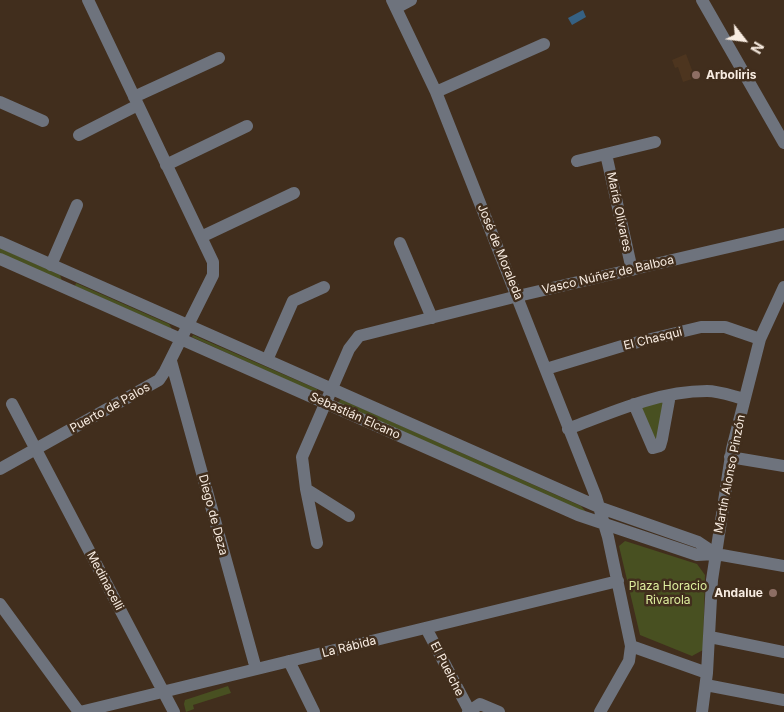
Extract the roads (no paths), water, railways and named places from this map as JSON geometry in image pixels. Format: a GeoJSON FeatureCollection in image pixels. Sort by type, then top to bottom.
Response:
{"type":"FeatureCollection","features":[{"type":"Feature","properties":{"kind":"street","name":"Puerto de Palos"},"geometry":{"type":"LineString","coordinates":[[0,470],[159,380],[171,361],[213,274],[213,262],[88,0]]}},
{"type":"Feature","properties":{"kind":"street"},"geometry":{"type":"LineString","coordinates":[[394,4],[411,0]]}},
{"type":"Feature","properties":{"kind":"street"},"geometry":{"type":"LineString","coordinates":[[702,0],[784,143]]}},
{"type":"Feature","properties":{"kind":"street","name":"José de Moraleda"},"geometry":{"type":"LineString","coordinates":[[394,4],[436,92],[600,508],[606,526],[631,646]]}},
{"type":"Feature","properties":{"kind":"street"},"geometry":{"type":"LineString","coordinates":[[436,92],[544,44]]}},
{"type":"Feature","properties":{"kind":"street"},"geometry":{"type":"LineString","coordinates":[[78,135],[136,101],[219,58]]}},
{"type":"Feature","properties":{"kind":"street"},"geometry":{"type":"LineString","coordinates":[[0,102],[43,121]]}},
{"type":"Feature","properties":{"kind":"street"},"geometry":{"type":"LineString","coordinates":[[166,165],[247,126]]}},
{"type":"Feature","properties":{"kind":"street","name":"María Olivares"},"geometry":{"type":"LineString","coordinates":[[577,161],[655,142]]}},
{"type":"Feature","properties":{"kind":"street","name":"María Olivares"},"geometry":{"type":"LineString","coordinates":[[606,154],[632,270]]}},
{"type":"Feature","properties":{"kind":"street"},"geometry":{"type":"LineString","coordinates":[[201,237],[294,193]]}},
{"type":"Feature","properties":{"kind":"street"},"geometry":{"type":"LineString","coordinates":[[51,265],[77,205]]}},
{"type":"Feature","properties":{"kind":"street","name":"Vasco Núñez de Balboa"},"geometry":{"type":"LineString","coordinates":[[317,543],[306,489],[302,457],[349,349],[359,336],[518,296],[784,234]]}},
{"type":"Feature","properties":{"kind":"street","name":"Sebastián Elcano"},"geometry":{"type":"LineString","coordinates":[[0,242],[600,508],[698,542],[716,554]]}},
{"type":"Feature","properties":{"kind":"street"},"geometry":{"type":"LineString","coordinates":[[400,243],[432,318]]}},
{"type":"Feature","properties":{"kind":"street","name":"Sebastián Elcano"},"geometry":{"type":"LineString","coordinates":[[0,259],[606,526],[697,555],[716,554],[784,566]]}},
{"type":"Feature","properties":{"kind":"street"},"geometry":{"type":"LineString","coordinates":[[66,288],[72,274]]}},
{"type":"Feature","properties":{"kind":"street"},"geometry":{"type":"LineString","coordinates":[[267,360],[293,301],[324,287]]}},
{"type":"Feature","properties":{"kind":"street","name":"Martín Alonso Pinzón"},"geometry":{"type":"LineString","coordinates":[[702,712],[716,554],[730,457],[760,339],[784,287]]}},
{"type":"Feature","properties":{"kind":"street","name":"El Chasqui"},"geometry":{"type":"LineString","coordinates":[[546,370],[622,346],[701,326],[725,327],[760,339]]}},
{"type":"Feature","properties":{"kind":"street","name":"Diego de Deza"},"geometry":{"type":"LineString","coordinates":[[171,361],[256,669]]}},
{"type":"Feature","properties":{"kind":"street"},"geometry":{"type":"LineString","coordinates":[[568,429],[634,404],[670,395],[708,391],[744,399]]}},
{"type":"Feature","properties":{"kind":"street"},"geometry":{"type":"LineString","coordinates":[[634,404],[653,448],[660,446],[670,395]]}},
{"type":"Feature","properties":{"kind":"street","name":"Medinacelli"},"geometry":{"type":"LineString","coordinates":[[12,404],[174,712]]}},
{"type":"Feature","properties":{"kind":"street"},"geometry":{"type":"LineString","coordinates":[[730,457],[784,466]]}},
{"type":"Feature","properties":{"kind":"street"},"geometry":{"type":"LineString","coordinates":[[306,489],[349,516]]}},
{"type":"Feature","properties":{"kind":"street","name":"La Rábida"},"geometry":{"type":"LineString","coordinates":[[84,712],[618,581]]}},
{"type":"Feature","properties":{"kind":"street"},"geometry":{"type":"LineString","coordinates":[[0,604],[84,712]]}},
{"type":"Feature","properties":{"kind":"street","name":"El Puelche"},"geometry":{"type":"LineString","coordinates":[[426,628],[468,711],[480,704],[499,712]]}},
{"type":"Feature","properties":{"kind":"street"},"geometry":{"type":"LineString","coordinates":[[710,637],[784,652]]}},
{"type":"Feature","properties":{"kind":"street"},"geometry":{"type":"LineString","coordinates":[[600,712],[629,661],[631,646],[706,679],[784,700]]}},
{"type":"Feature","properties":{"kind":"street"},"geometry":{"type":"LineString","coordinates":[[289,661],[314,712]]}},
{"type":"Feature","properties":{"kind":"water"},"geometry":{"type":"Polygon","coordinates":[[[583,10],[586,17],[572,25],[568,18],[583,10]]]}},
{"type":"Feature","properties":{"kind":"place","name":"Arboliris"},"geometry":{"type":"Point","coordinates":[696,75]}},
{"type":"Feature","properties":{"kind":"place","name":"Andalue"},"geometry":{"type":"Point","coordinates":[773,593]}},
{"type":"Feature","properties":{"kind":"park label","name":"Plaza Horacio Rivarola"},"geometry":{"type":"Point","coordinates":[668,593]}}]}
